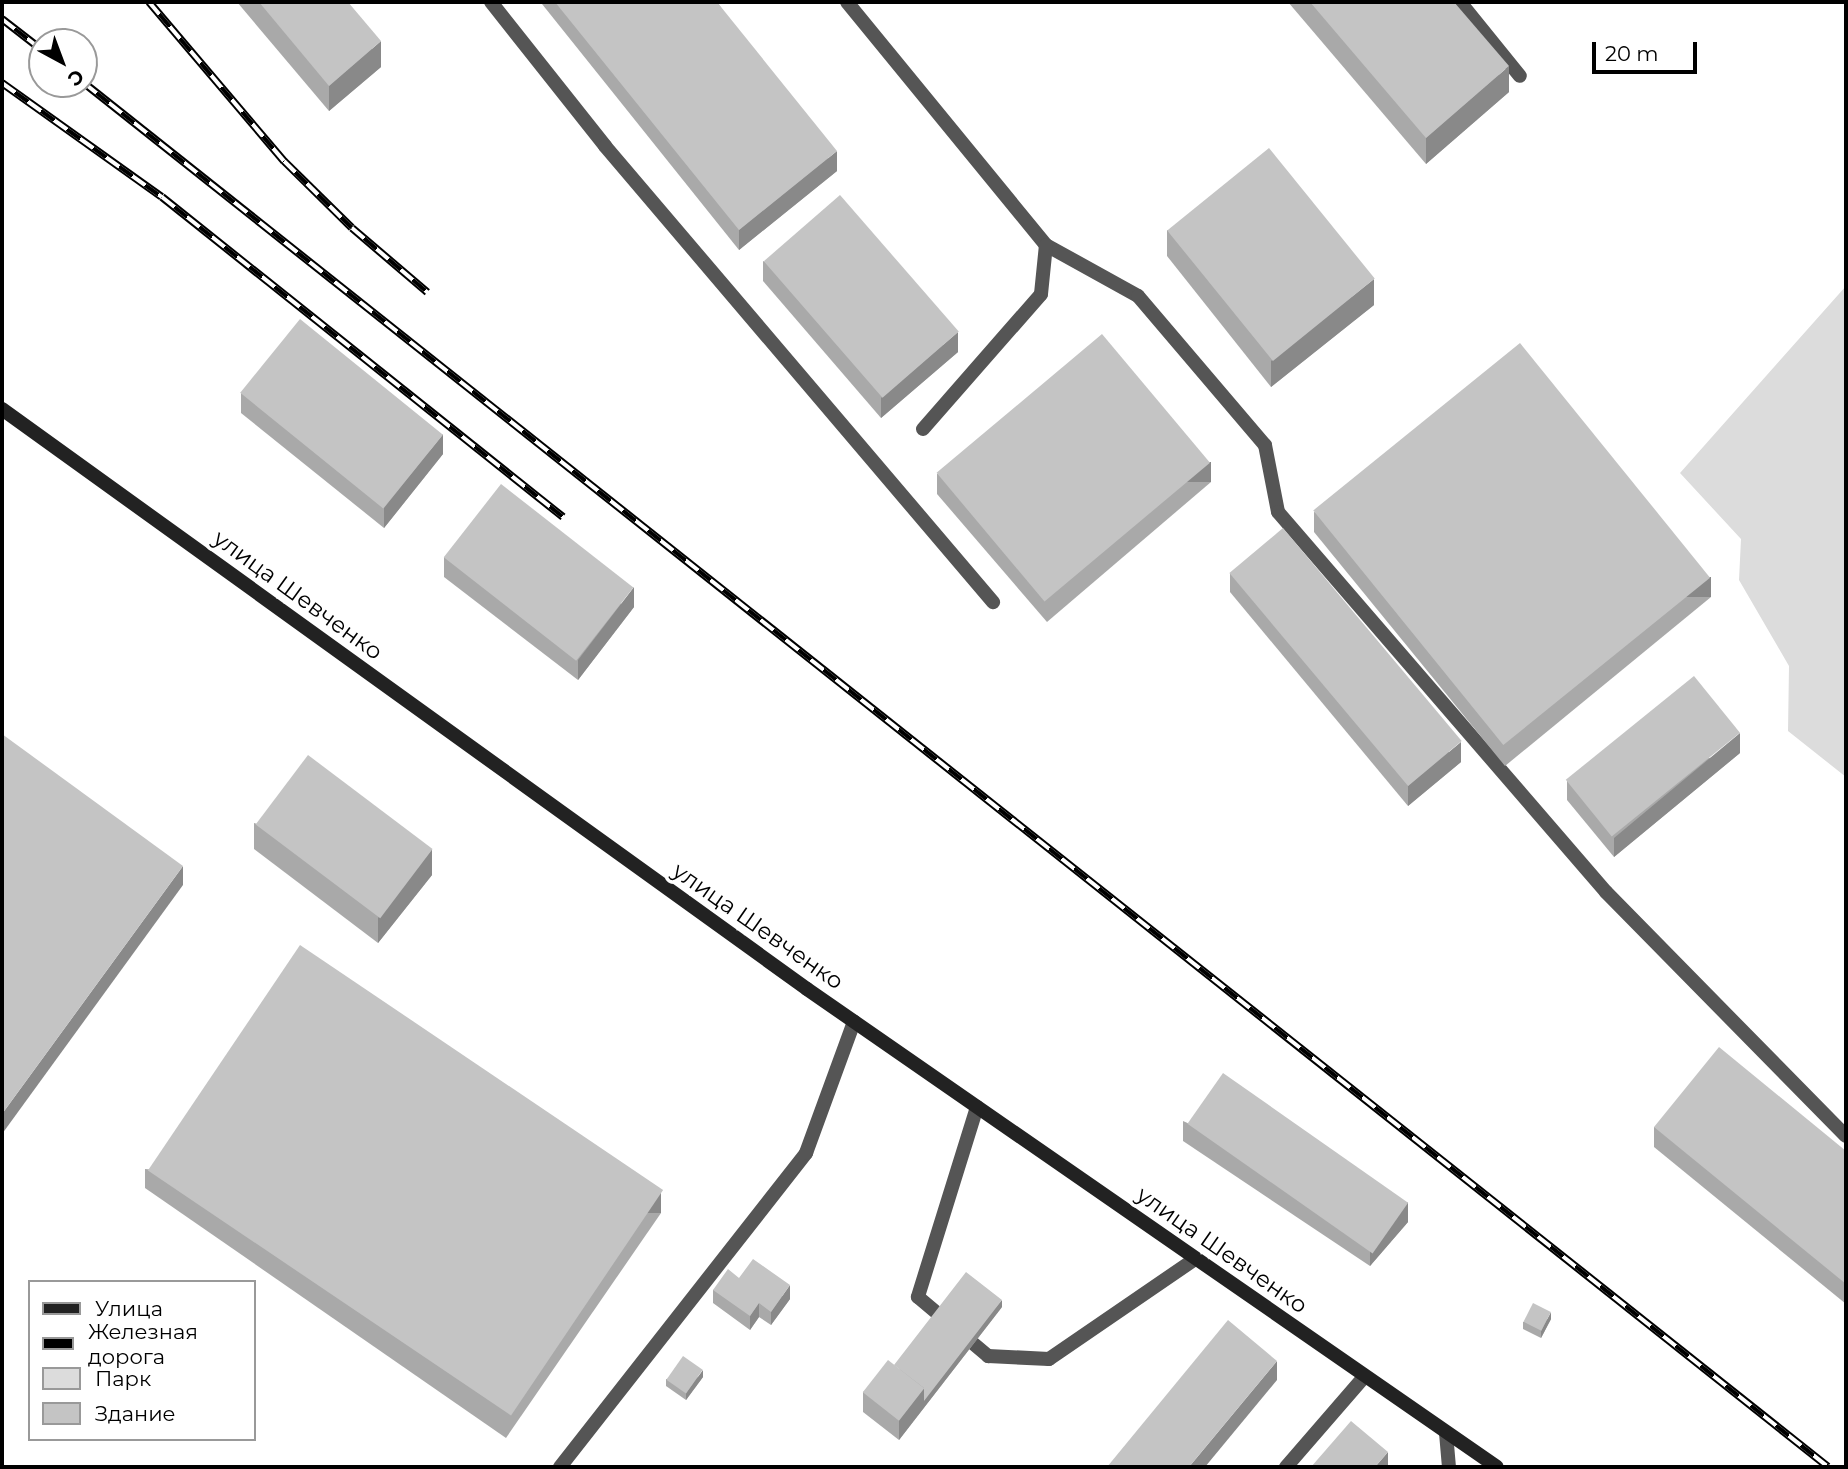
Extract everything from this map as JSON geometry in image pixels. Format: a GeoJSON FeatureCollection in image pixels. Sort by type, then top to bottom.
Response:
{"type":"FeatureCollection","features":[{"type":"Feature","properties":{"kind":"street","name":"улица Шевченко"},"geometry":{"type":"LineString","coordinates":[[2,408],[854,1022],[1497,1467]]}},
{"type":"Feature","properties":{"kind":"lane"},"geometry":{"type":"LineString","coordinates":[[491,2],[605,146],[992,602]]}},
{"type":"Feature","properties":{"kind":"lane"},"geometry":{"type":"LineString","coordinates":[[847,2],[1046,245],[1138,296],[1265,445],[1278,512],[1606,892],[1846,1136]]}},
{"type":"Feature","properties":{"kind":"lane"},"geometry":{"type":"LineString","coordinates":[[1460,2],[1520,76]]}},
{"type":"Feature","properties":{"kind":"lane"},"geometry":{"type":"LineString","coordinates":[[923,429],[1041,294],[1046,245]]}},
{"type":"Feature","properties":{"kind":"lane"},"geometry":{"type":"LineString","coordinates":[[560,1467],[806,1153],[854,1022]]}},
{"type":"Feature","properties":{"kind":"lane"},"geometry":{"type":"LineString","coordinates":[[977,1107],[918,1297],[988,1356],[1049,1359],[1195,1259]]}},
{"type":"Feature","properties":{"kind":"lane"},"geometry":{"type":"LineString","coordinates":[[1286,1467],[1364,1377]]}},
{"type":"Feature","properties":{"kind":"lane"},"geometry":{"type":"LineString","coordinates":[[1446,1433],[1449,1467]]}},
{"type":"Feature","properties":{"kind":"green space"},"geometry":{"type":"Polygon","coordinates":[[[1846,286],[1846,777],[1788,731],[1789,666],[1739,580],[1741,539],[1680,473],[1846,286]]]}},
{"type":"Feature","properties":{"kind":"building"},"geometry":{"type":"Polygon","coordinates":[[[259,2],[348,2],[381,41],[329,86],[259,2]]]}},
{"type":"Feature","properties":{"kind":"building"},"geometry":{"type":"Polygon","coordinates":[[[555,2],[717,2],[837,151],[739,230],[555,2]]]}},
{"type":"Feature","properties":{"kind":"building"},"geometry":{"type":"Polygon","coordinates":[[[1310,2],[1454,2],[1509,66],[1426,138],[1310,2]]]}},
{"type":"Feature","properties":{"kind":"building"},"geometry":{"type":"Polygon","coordinates":[[[1269,148],[1375,279],[1273,361],[1167,230],[1269,148]]]}},
{"type":"Feature","properties":{"kind":"building"},"geometry":{"type":"Polygon","coordinates":[[[840,195],[959,332],[883,398],[764,261],[840,195]]]}},
{"type":"Feature","properties":{"kind":"building"},"geometry":{"type":"Polygon","coordinates":[[[300,319],[443,435],[383,509],[240,393],[300,319]]]}},
{"type":"Feature","properties":{"kind":"building"},"geometry":{"type":"Polygon","coordinates":[[[1102,334],[1210,463],[1045,602],[937,473],[1102,334]]]}},
{"type":"Feature","properties":{"kind":"building"},"geometry":{"type":"Polygon","coordinates":[[[1520,343],[1710,578],[1503,745],[1313,510],[1520,343]]]}},
{"type":"Feature","properties":{"kind":"building"},"geometry":{"type":"Polygon","coordinates":[[[501,484],[633,587],[576,661],[444,557],[501,484]]]}},
{"type":"Feature","properties":{"kind":"building"},"geometry":{"type":"Polygon","coordinates":[[[1283,528],[1462,741],[1408,786],[1229,573],[1283,528]]]}},
{"type":"Feature","properties":{"kind":"building"},"geometry":{"type":"Polygon","coordinates":[[[1694,676],[1740,733],[1612,837],[1566,780],[1694,676]]]}},
{"type":"Feature","properties":{"kind":"building"},"geometry":{"type":"Polygon","coordinates":[[[2,734],[183,866],[2,1114],[2,734]]]}},
{"type":"Feature","properties":{"kind":"building"},"geometry":{"type":"Polygon","coordinates":[[[308,755],[433,849],[380,918],[256,824],[308,755]]]}},
{"type":"Feature","properties":{"kind":"building"},"geometry":{"type":"Polygon","coordinates":[[[300,945],[663,1190],[511,1415],[148,1170],[300,945]]]}},
{"type":"Feature","properties":{"kind":"building"},"geometry":{"type":"Polygon","coordinates":[[[1719,1047],[1846,1151],[1846,1284],[1654,1127],[1719,1047]]]}},
{"type":"Feature","properties":{"kind":"building"},"geometry":{"type":"Polygon","coordinates":[[[1223,1073],[1408,1203],[1373,1253],[1187,1124],[1223,1073]]]}},
{"type":"Feature","properties":{"kind":"building"},"geometry":{"type":"Polygon","coordinates":[[[753,1259],[790,1285],[771,1312],[759,1303],[750,1316],[713,1290],[728,1269],[739,1278],[753,1259]]]}},
{"type":"Feature","properties":{"kind":"building"},"geometry":{"type":"Polygon","coordinates":[[[966,1272],[1002,1300],[924,1401],[924,1388],[894,1365],[966,1272]]]}},
{"type":"Feature","properties":{"kind":"building"},"geometry":{"type":"Polygon","coordinates":[[[1533,1303],[1551,1312],[1541,1331],[1523,1322],[1533,1303]]]}},
{"type":"Feature","properties":{"kind":"building"},"geometry":{"type":"Polygon","coordinates":[[[1228,1320],[1277,1361],[1189,1467],[1107,1467],[1228,1320]]]}},
{"type":"Feature","properties":{"kind":"building"},"geometry":{"type":"Polygon","coordinates":[[[683,1356],[703,1370],[686,1394],[666,1380],[683,1356]]]}},
{"type":"Feature","properties":{"kind":"building"},"geometry":{"type":"Polygon","coordinates":[[[888,1360],[924,1388],[899,1421],[863,1392],[888,1360]]]}},
{"type":"Feature","properties":{"kind":"building"},"geometry":{"type":"Polygon","coordinates":[[[1351,1421],[1388,1452],[1375,1467],[1311,1467],[1351,1421]]]}},
{"type":"Feature","properties":{"kind":"railway"},"geometry":{"type":"LineString","coordinates":[[149,2],[284,161],[352,228],[427,292]]}},
{"type":"Feature","properties":{"kind":"railway"},"geometry":{"type":"LineString","coordinates":[[2,19],[28,39]]}},
{"type":"Feature","properties":{"kind":"railway"},"geometry":{"type":"LineString","coordinates":[[2,83],[162,197],[563,517]]}},
{"type":"Feature","properties":{"kind":"railway"},"geometry":{"type":"LineString","coordinates":[[98,94],[1828,1467]]}}]}
